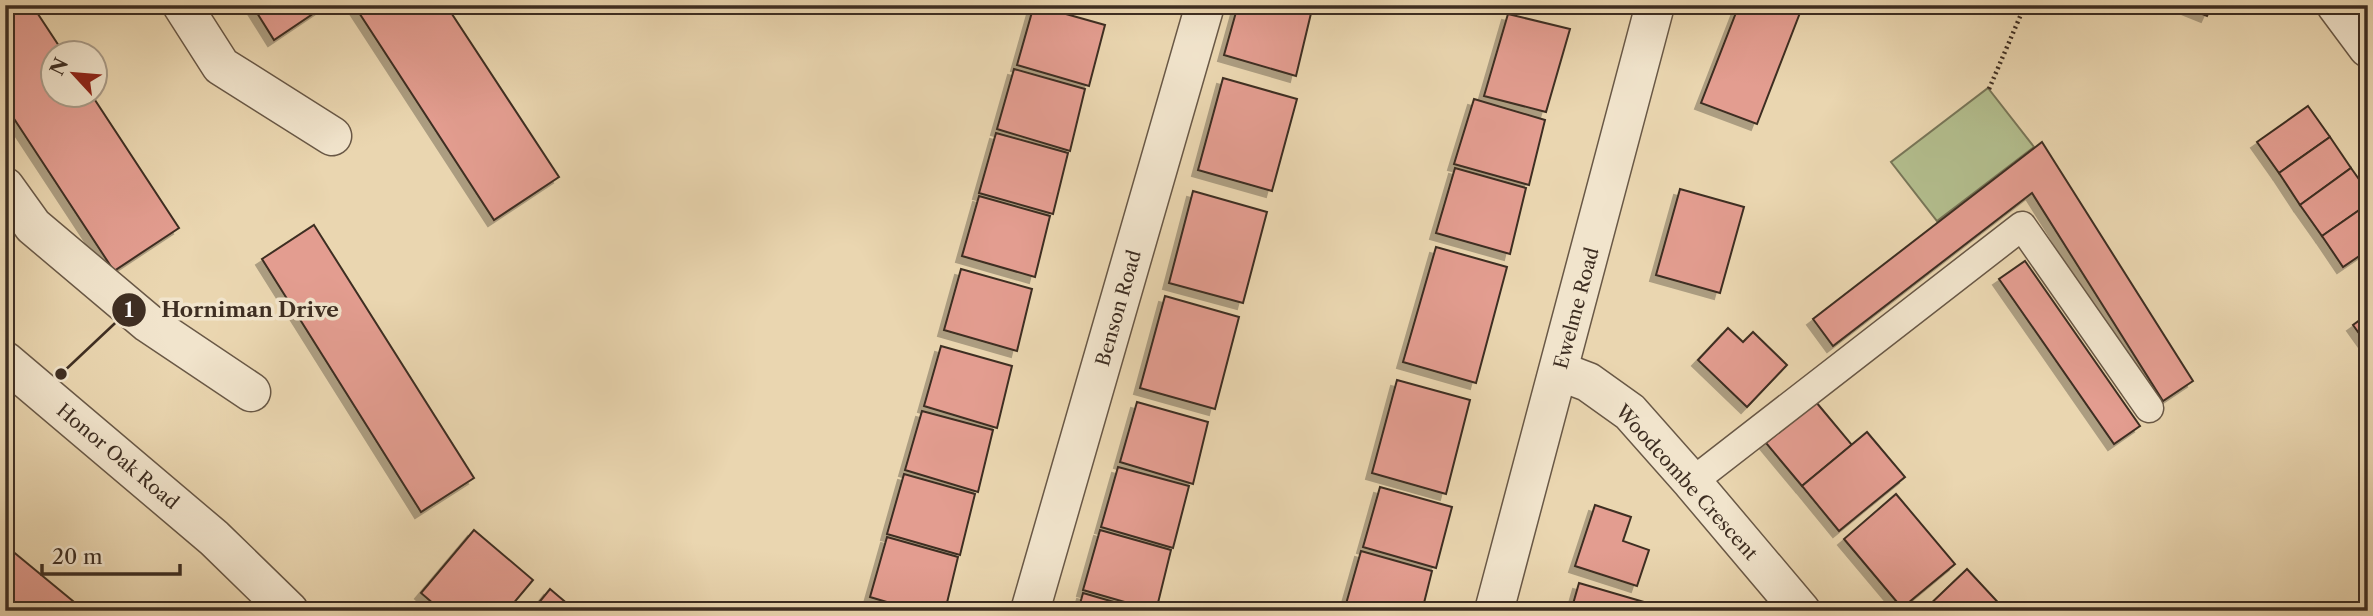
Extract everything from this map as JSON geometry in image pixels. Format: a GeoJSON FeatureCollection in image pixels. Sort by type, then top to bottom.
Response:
{"type":"FeatureCollection","features":[{"type":"Feature","properties":{"kind":"street"},"geometry":{"type":"LineString","coordinates":[[182,5],[221,66],[332,136]]}},
{"type":"Feature","properties":{"kind":"street","name":"Benson Road"},"geometry":{"type":"LineString","coordinates":[[1030,611],[1205,5]]}},
{"type":"Feature","properties":{"kind":"street","name":"Ewelme Road"},"geometry":{"type":"LineString","coordinates":[[1494,611],[1655,5]]}},
{"type":"Feature","properties":{"kind":"street"},"geometry":{"type":"LineString","coordinates":[[2336,5],[2368,48]]}},
{"type":"Feature","properties":{"kind":"street"},"geometry":{"type":"LineString","coordinates":[[5,187],[33,226],[148,323],[250,392]]}},
{"type":"Feature","properties":{"kind":"street","name":"Honor Oak Road"},"geometry":{"type":"LineString","coordinates":[[5,360],[214,538],[288,611]]}},
{"type":"Feature","properties":{"kind":"street","name":"Woodcombe Crescent"},"geometry":{"type":"LineString","coordinates":[[1559,371],[1588,382],[1630,412],[1801,611]]}},
{"type":"Feature","properties":{"kind":"lane"},"geometry":{"type":"LineString","coordinates":[[1692,482],[2022,226],[2149,408]]}},
{"type":"Feature","properties":{"kind":"path"},"geometry":{"type":"LineString","coordinates":[[1989,89],[2025,5]]}},
{"type":"Feature","properties":{"kind":"green space"},"geometry":{"type":"Polygon","coordinates":[[[1988,88],[2034,147],[1937,221],[1891,162],[1988,88]]]}},
{"type":"Feature","properties":{"kind":"building"},"geometry":{"type":"Polygon","coordinates":[[[5,5],[32,5],[54,38],[38,38],[38,108],[100,108],[179,228],[114,271],[5,105],[5,5]]]}},
{"type":"Feature","properties":{"kind":"building"},"geometry":{"type":"Polygon","coordinates":[[[252,5],[326,5],[274,40],[252,5]]]}},
{"type":"Feature","properties":{"kind":"building"},"geometry":{"type":"Polygon","coordinates":[[[354,5],[446,5],[559,177],[494,220],[354,5]]]}},
{"type":"Feature","properties":{"kind":"building"},"geometry":{"type":"Polygon","coordinates":[[[1034,5],[1105,25],[1089,86],[1017,65],[1034,5]]]}},
{"type":"Feature","properties":{"kind":"building"},"geometry":{"type":"Polygon","coordinates":[[[1238,5],[1313,5],[1296,76],[1224,55],[1238,5]]]}},
{"type":"Feature","properties":{"kind":"building"},"geometry":{"type":"Polygon","coordinates":[[[1739,5],[1803,5],[1757,124],[1701,103],[1739,5]]]}},
{"type":"Feature","properties":{"kind":"building"},"geometry":{"type":"Polygon","coordinates":[[[2180,5],[2212,5],[2207,16],[2180,5]]]}},
{"type":"Feature","properties":{"kind":"building"},"geometry":{"type":"Polygon","coordinates":[[[1508,14],[1570,29],[1546,112],[1484,96],[1508,14]]]}},
{"type":"Feature","properties":{"kind":"building"},"geometry":{"type":"Polygon","coordinates":[[[1014,69],[1085,89],[1070,151],[997,129],[1014,69]]]}},
{"type":"Feature","properties":{"kind":"building"},"geometry":{"type":"Polygon","coordinates":[[[1223,78],[1297,99],[1272,191],[1198,170],[1223,78]]]}},
{"type":"Feature","properties":{"kind":"building"},"geometry":{"type":"Polygon","coordinates":[[[1474,99],[1545,120],[1529,185],[1454,164],[1474,99]]]}},
{"type":"Feature","properties":{"kind":"building"},"geometry":{"type":"Polygon","coordinates":[[[2308,106],[2330,137],[2279,173],[2257,142],[2308,106]]]}},
{"type":"Feature","properties":{"kind":"building"},"geometry":{"type":"Polygon","coordinates":[[[996,133],[1068,153],[1053,214],[979,193],[996,133]]]}},
{"type":"Feature","properties":{"kind":"building"},"geometry":{"type":"Polygon","coordinates":[[[2330,137],[2351,168],[2300,205],[2279,173],[2330,137]]]}},
{"type":"Feature","properties":{"kind":"building"},"geometry":{"type":"Polygon","coordinates":[[[2042,142],[2193,381],[2163,401],[2032,193],[1833,346],[1813,319],[2042,142]]]}},
{"type":"Feature","properties":{"kind":"building"},"geometry":{"type":"Polygon","coordinates":[[[1455,168],[1526,188],[1510,254],[1436,233],[1455,168]]]}},
{"type":"Feature","properties":{"kind":"building"},"geometry":{"type":"Polygon","coordinates":[[[2351,168],[2368,192],[2368,204],[2322,236],[2300,205],[2351,168]]]}},
{"type":"Feature","properties":{"kind":"building"},"geometry":{"type":"Polygon","coordinates":[[[1680,189],[1744,207],[1720,293],[1656,275],[1680,189]]]}},
{"type":"Feature","properties":{"kind":"building"},"geometry":{"type":"Polygon","coordinates":[[[1193,191],[1267,212],[1243,303],[1169,283],[1193,191]]]}},
{"type":"Feature","properties":{"kind":"building"},"geometry":{"type":"Polygon","coordinates":[[[979,196],[1050,216],[1035,277],[962,256],[979,196]]]}},
{"type":"Feature","properties":{"kind":"building"},"geometry":{"type":"Polygon","coordinates":[[[2368,204],[2368,250],[2343,267],[2322,236],[2368,204]]]}},
{"type":"Feature","properties":{"kind":"building"},"geometry":{"type":"Polygon","coordinates":[[[314,225],[474,478],[421,512],[262,259],[314,225]]]}},
{"type":"Feature","properties":{"kind":"building"},"geometry":{"type":"Polygon","coordinates":[[[1436,247],[1507,267],[1476,383],[1403,362],[1436,247]]]}},
{"type":"Feature","properties":{"kind":"building"},"geometry":{"type":"Polygon","coordinates":[[[2025,261],[2140,426],[2114,444],[1999,279],[2025,261]]]}},
{"type":"Feature","properties":{"kind":"building"},"geometry":{"type":"Polygon","coordinates":[[[961,269],[1032,289],[1017,351],[944,330],[961,269]]]}},
{"type":"Feature","properties":{"kind":"building"},"geometry":{"type":"Polygon","coordinates":[[[1165,296],[1239,317],[1215,409],[1140,388],[1165,296]]]}},
{"type":"Feature","properties":{"kind":"building"},"geometry":{"type":"Polygon","coordinates":[[[2368,314],[2368,346],[2353,325],[2368,314]]]}},
{"type":"Feature","properties":{"kind":"building"},"geometry":{"type":"Polygon","coordinates":[[[1728,328],[1743,342],[1753,332],[1787,365],[1747,407],[1698,360],[1728,328]]]}},
{"type":"Feature","properties":{"kind":"building"},"geometry":{"type":"Polygon","coordinates":[[[941,346],[1012,366],[997,428],[924,406],[941,346]]]}},
{"type":"Feature","properties":{"kind":"building"},"geometry":{"type":"Polygon","coordinates":[[[1397,380],[1470,400],[1446,494],[1372,473],[1397,380]]]}},
{"type":"Feature","properties":{"kind":"building"},"geometry":{"type":"Polygon","coordinates":[[[1137,402],[1208,422],[1193,484],[1120,462],[1137,402]]]}},
{"type":"Feature","properties":{"kind":"building"},"geometry":{"type":"Polygon","coordinates":[[[1816,402],[1852,445],[1802,486],[1766,443],[1816,402]]]}},
{"type":"Feature","properties":{"kind":"building"},"geometry":{"type":"Polygon","coordinates":[[[922,411],[993,430],[978,492],[905,470],[922,411]]]}},
{"type":"Feature","properties":{"kind":"building"},"geometry":{"type":"Polygon","coordinates":[[[1867,432],[1905,477],[1839,531],[1802,486],[1867,432]]]}},
{"type":"Feature","properties":{"kind":"building"},"geometry":{"type":"Polygon","coordinates":[[[1118,467],[1189,486],[1173,548],[1101,527],[1118,467]]]}},
{"type":"Feature","properties":{"kind":"building"},"geometry":{"type":"Polygon","coordinates":[[[904,474],[975,494],[960,555],[887,534],[904,474]]]}},
{"type":"Feature","properties":{"kind":"building"},"geometry":{"type":"Polygon","coordinates":[[[1380,487],[1452,507],[1436,568],[1363,547],[1380,487]]]}},
{"type":"Feature","properties":{"kind":"building"},"geometry":{"type":"Polygon","coordinates":[[[1896,494],[1955,564],[1902,608],[1844,539],[1896,494]]]}},
{"type":"Feature","properties":{"kind":"building"},"geometry":{"type":"Polygon","coordinates":[[[1595,505],[1631,517],[1623,541],[1649,550],[1637,586],[1575,566],[1595,505]]]}},
{"type":"Feature","properties":{"kind":"building"},"geometry":{"type":"Polygon","coordinates":[[[474,530],[533,580],[507,611],[442,611],[421,593],[474,530]]]}},
{"type":"Feature","properties":{"kind":"building"},"geometry":{"type":"Polygon","coordinates":[[[1100,530],[1171,550],[1156,611],[1083,590],[1100,530]]]}},
{"type":"Feature","properties":{"kind":"building"},"geometry":{"type":"Polygon","coordinates":[[[887,537],[958,557],[945,611],[917,611],[870,597],[887,537]]]}},
{"type":"Feature","properties":{"kind":"building"},"geometry":{"type":"Polygon","coordinates":[[[5,545],[85,611],[5,611],[5,545]]]}},
{"type":"Feature","properties":{"kind":"building"},"geometry":{"type":"Polygon","coordinates":[[[1361,551],[1432,571],[1422,611],[1344,611],[1361,551]]]}},
{"type":"Feature","properties":{"kind":"building"},"geometry":{"type":"Polygon","coordinates":[[[1967,569],[2006,611],[1923,611],[1967,569]]]}},
{"type":"Feature","properties":{"kind":"building"},"geometry":{"type":"Polygon","coordinates":[[[1579,583],[1644,602],[1642,611],[1571,611],[1579,583]]]}},
{"type":"Feature","properties":{"kind":"building"},"geometry":{"type":"Polygon","coordinates":[[[550,589],[576,611],[532,611],[550,589]]]}},
{"type":"Feature","properties":{"kind":"building"},"geometry":{"type":"Polygon","coordinates":[[[1083,593],[1145,611],[1078,611],[1083,593]]]}},
{"type":"Feature","properties":{"kind":"place","name":"Horniman Drive"},"geometry":{"type":"Point","coordinates":[61,374]}}]}
